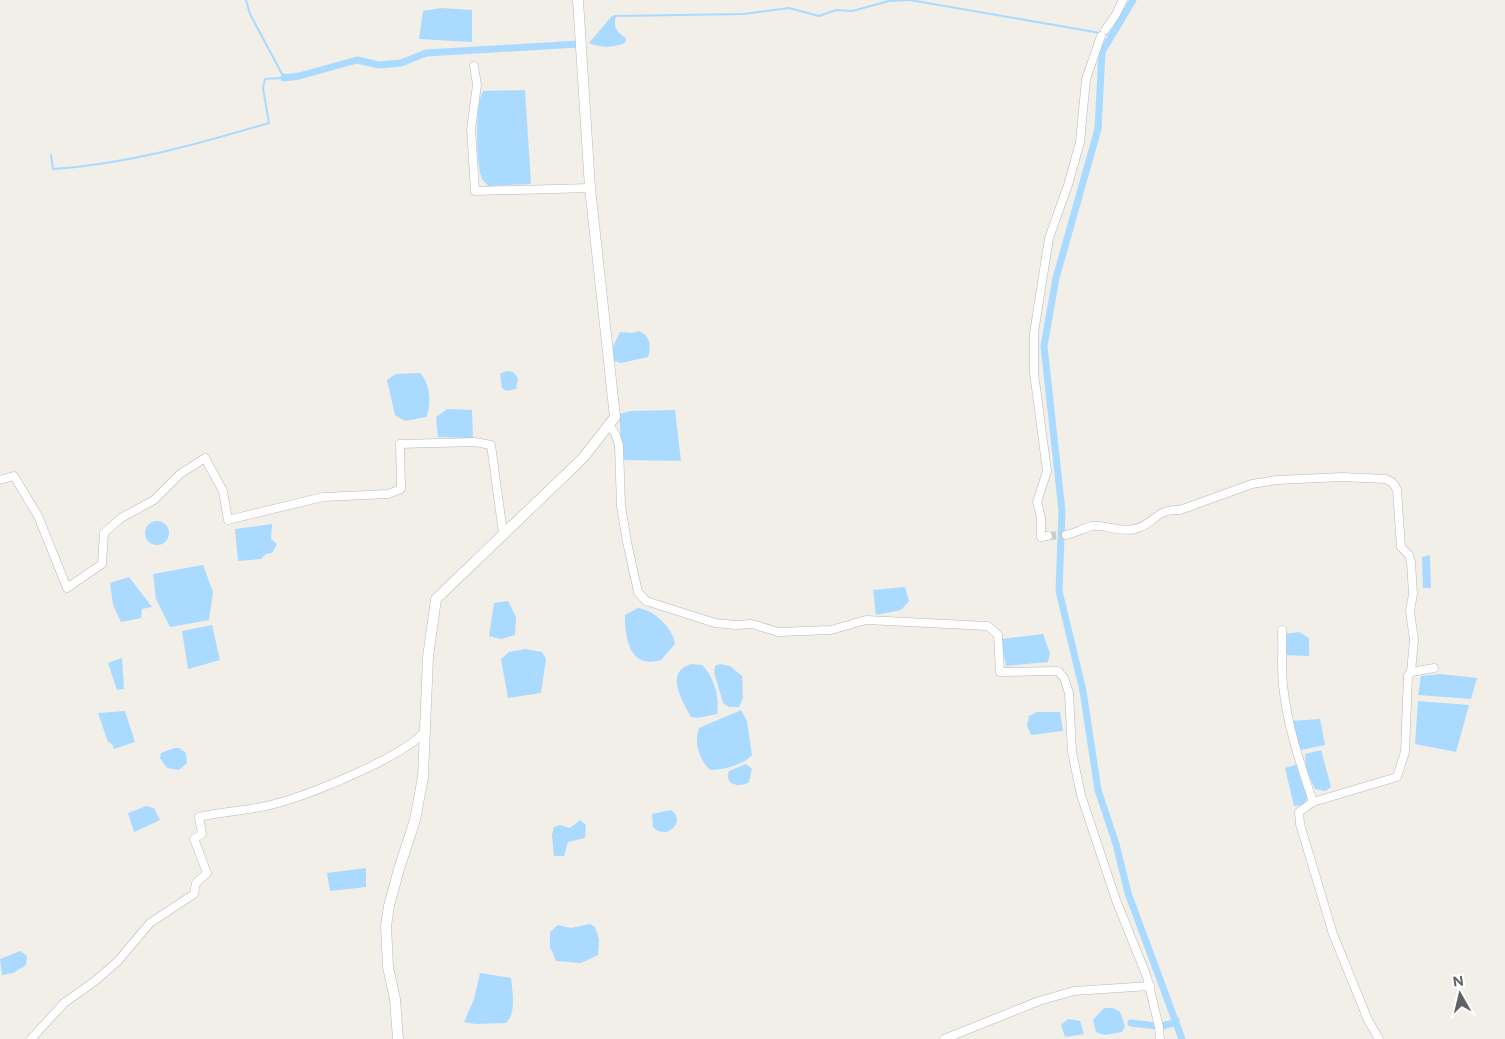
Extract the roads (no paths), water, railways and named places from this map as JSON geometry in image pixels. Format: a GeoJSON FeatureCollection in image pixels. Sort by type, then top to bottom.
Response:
{"type":"FeatureCollection","features":[{"type":"Feature","properties":{"kind":"street"},"geometry":{"type":"LineString","coordinates":[[398,1039],[395,999],[388,967],[386,926],[399,869],[415,820],[423,777],[428,657],[436,600],[503,533],[583,458],[616,417],[590,188],[578,0]]}},
{"type":"Feature","properties":{"kind":"street"},"geometry":{"type":"LineString","coordinates":[[1048,536],[1041,537],[1042,517],[1037,502],[1047,471],[1034,373],[1034,333],[1049,238],[1068,185],[1080,142],[1086,79],[1103,33],[1116,16],[1123,0]]}},
{"type":"Feature","properties":{"kind":"street"},"geometry":{"type":"LineString","coordinates":[[474,66],[477,85],[471,129],[475,191],[590,188]]}},
{"type":"Feature","properties":{"kind":"street"},"geometry":{"type":"LineString","coordinates":[[609,425],[615,433],[619,445],[621,506],[627,542],[638,592],[646,601],[715,623],[752,624],[778,632],[831,630],[866,620],[988,626],[998,636],[1000,672],[1058,671],[1064,678],[1069,693],[1072,752],[1081,795],[1116,900],[1150,986],[1160,1039]]}},
{"type":"Feature","properties":{"kind":"street"},"geometry":{"type":"LineString","coordinates":[[0,480],[14,476],[38,516],[67,588],[102,564],[104,533],[121,518],[154,500],[180,474],[206,458],[223,491],[228,520],[323,497],[388,494],[401,489],[400,444],[475,442],[491,445],[503,533]]}},
{"type":"Feature","properties":{"kind":"street"},"geometry":{"type":"LineString","coordinates":[[1066,535],[1094,526],[1121,531],[1138,528],[1152,522],[1157,514],[1167,509],[1180,510],[1252,484],[1334,477],[1386,479],[1397,490],[1401,547],[1409,555],[1411,562],[1414,594],[1410,612],[1414,640],[1408,676],[1404,752],[1397,777],[1312,802],[1299,812],[1300,824],[1333,934],[1365,1011],[1379,1039]]}},
{"type":"Feature","properties":{"kind":"street"},"geometry":{"type":"LineString","coordinates":[[1282,630],[1282,682],[1285,702],[1296,749],[1312,802]]}},
{"type":"Feature","properties":{"kind":"street"},"geometry":{"type":"LineString","coordinates":[[1410,672],[1434,668]]}},
{"type":"Feature","properties":{"kind":"street"},"geometry":{"type":"LineString","coordinates":[[31,1039],[64,1003],[96,981],[118,961],[150,923],[194,894],[196,883],[207,874],[194,839],[202,834],[198,817],[274,804],[350,776],[417,741],[425,731]]}},
{"type":"Feature","properties":{"kind":"street"},"geometry":{"type":"LineString","coordinates":[[944,1039],[1039,1000],[1074,991],[1150,986]]}},
{"type":"Feature","properties":{"kind":"water"},"geometry":{"type":"Polygon","coordinates":[[[441,8],[472,10],[472,42],[419,39],[423,11],[441,8]]]}},
{"type":"Feature","properties":{"kind":"water"},"geometry":{"type":"Polygon","coordinates":[[[616,15],[615,26],[620,34],[626,38],[625,43],[607,47],[589,43],[612,16],[616,15]]]}},
{"type":"Feature","properties":{"kind":"water"},"geometry":{"type":"Polygon","coordinates":[[[525,90],[531,184],[488,186],[479,169],[478,158],[477,133],[480,98],[483,91],[525,90]]]}},
{"type":"Feature","properties":{"kind":"water"},"geometry":{"type":"Polygon","coordinates":[[[639,331],[648,339],[650,349],[648,357],[621,363],[613,361],[612,349],[620,332],[632,333],[639,331]]]}},
{"type":"Feature","properties":{"kind":"water"},"geometry":{"type":"Polygon","coordinates":[[[506,371],[513,372],[518,378],[516,389],[507,391],[502,388],[500,374],[506,371]]]}},
{"type":"Feature","properties":{"kind":"water"},"geometry":{"type":"Polygon","coordinates":[[[420,373],[428,388],[428,412],[426,417],[405,421],[395,415],[387,380],[396,374],[420,373]]]}},
{"type":"Feature","properties":{"kind":"water"},"geometry":{"type":"Polygon","coordinates":[[[447,409],[472,410],[473,438],[438,437],[436,417],[447,409]]]}},
{"type":"Feature","properties":{"kind":"water"},"geometry":{"type":"Polygon","coordinates":[[[675,410],[681,461],[623,460],[619,414],[631,411],[675,410]]]}},
{"type":"Feature","properties":{"kind":"water"},"geometry":{"type":"Polygon","coordinates":[[[157,521],[166,524],[169,533],[166,542],[157,545],[148,542],[145,533],[148,524],[157,521]]]}},
{"type":"Feature","properties":{"kind":"water"},"geometry":{"type":"Polygon","coordinates":[[[272,524],[271,539],[277,544],[272,553],[266,554],[261,559],[238,561],[235,529],[272,524]]]}},
{"type":"Feature","properties":{"kind":"water"},"geometry":{"type":"Polygon","coordinates":[[[1430,555],[1431,588],[1423,588],[1422,557],[1430,555]]]}},
{"type":"Feature","properties":{"kind":"water"},"geometry":{"type":"Polygon","coordinates":[[[203,565],[213,592],[209,620],[170,627],[156,599],[153,574],[203,565]]]}},
{"type":"Feature","properties":{"kind":"water"},"geometry":{"type":"Polygon","coordinates":[[[129,577],[152,607],[142,609],[141,618],[121,622],[113,605],[110,583],[129,577]]]}},
{"type":"Feature","properties":{"kind":"water"},"geometry":{"type":"Polygon","coordinates":[[[905,587],[909,601],[901,610],[876,615],[873,590],[905,587]]]}},
{"type":"Feature","properties":{"kind":"water"},"geometry":{"type":"Polygon","coordinates":[[[508,601],[516,617],[515,635],[501,639],[489,636],[494,603],[508,601]]]}},
{"type":"Feature","properties":{"kind":"water"},"geometry":{"type":"Polygon","coordinates":[[[638,608],[644,609],[656,616],[671,632],[675,644],[661,660],[651,662],[642,660],[631,650],[626,634],[625,615],[638,608]]]}},
{"type":"Feature","properties":{"kind":"water"},"geometry":{"type":"Polygon","coordinates":[[[212,625],[220,660],[188,669],[182,631],[212,625]]]}},
{"type":"Feature","properties":{"kind":"water"},"geometry":{"type":"Polygon","coordinates":[[[1299,632],[1309,638],[1309,656],[1285,655],[1285,634],[1299,632]]]}},
{"type":"Feature","properties":{"kind":"water"},"geometry":{"type":"Polygon","coordinates":[[[1043,634],[1050,653],[1048,662],[1006,666],[1001,639],[1043,634]]]}},
{"type":"Feature","properties":{"kind":"water"},"geometry":{"type":"Polygon","coordinates":[[[525,649],[542,652],[546,659],[541,693],[508,698],[501,659],[509,652],[525,649]]]}},
{"type":"Feature","properties":{"kind":"water"},"geometry":{"type":"Polygon","coordinates":[[[122,658],[124,689],[117,690],[108,663],[122,658]]]}},
{"type":"Feature","properties":{"kind":"water"},"geometry":{"type":"Polygon","coordinates":[[[691,664],[702,665],[710,675],[717,694],[717,714],[697,718],[691,717],[683,703],[678,687],[678,673],[691,664]]]}},
{"type":"Feature","properties":{"kind":"water"},"geometry":{"type":"Polygon","coordinates":[[[720,664],[730,666],[742,676],[743,698],[739,707],[729,707],[723,703],[714,672],[715,666],[720,664]]]}},
{"type":"Feature","properties":{"kind":"water"},"geometry":{"type":"Polygon","coordinates":[[[1440,674],[1477,678],[1471,699],[1418,695],[1421,676],[1440,674]]]}},
{"type":"Feature","properties":{"kind":"water"},"geometry":{"type":"Polygon","coordinates":[[[1418,701],[1469,705],[1456,752],[1415,744],[1418,701]]]}},
{"type":"Feature","properties":{"kind":"water"},"geometry":{"type":"Polygon","coordinates":[[[741,710],[747,721],[752,755],[743,762],[732,766],[710,770],[703,761],[697,745],[699,728],[741,710]]]}},
{"type":"Feature","properties":{"kind":"water"},"geometry":{"type":"Polygon","coordinates":[[[125,711],[135,742],[114,749],[112,744],[108,742],[98,713],[125,711]]]}},
{"type":"Feature","properties":{"kind":"water"},"geometry":{"type":"Polygon","coordinates":[[[1037,712],[1060,712],[1063,731],[1031,735],[1027,726],[1029,716],[1037,712]]]}},
{"type":"Feature","properties":{"kind":"water"},"geometry":{"type":"Polygon","coordinates":[[[1320,719],[1325,745],[1301,750],[1291,721],[1320,719]]]}},
{"type":"Feature","properties":{"kind":"water"},"geometry":{"type":"Polygon","coordinates":[[[179,748],[186,753],[187,763],[179,770],[167,768],[160,758],[161,753],[179,748]]]}},
{"type":"Feature","properties":{"kind":"water"},"geometry":{"type":"Polygon","coordinates":[[[1321,750],[1331,787],[1325,791],[1315,789],[1306,769],[1305,754],[1321,750]]]}},
{"type":"Feature","properties":{"kind":"water"},"geometry":{"type":"Polygon","coordinates":[[[746,764],[752,769],[749,782],[737,785],[730,782],[729,771],[746,764]]]}},
{"type":"Feature","properties":{"kind":"water"},"geometry":{"type":"Polygon","coordinates":[[[1298,764],[1308,797],[1303,805],[1294,806],[1285,768],[1298,764]]]}},
{"type":"Feature","properties":{"kind":"water"},"geometry":{"type":"Polygon","coordinates":[[[146,806],[154,808],[160,820],[134,832],[128,813],[146,806]]]}},
{"type":"Feature","properties":{"kind":"water"},"geometry":{"type":"Polygon","coordinates":[[[671,810],[677,819],[673,828],[664,832],[658,831],[653,827],[652,814],[671,810]]]}},
{"type":"Feature","properties":{"kind":"water"},"geometry":{"type":"Polygon","coordinates":[[[580,820],[586,825],[585,838],[568,842],[564,856],[554,856],[552,835],[554,827],[560,825],[570,828],[580,820]]]}},
{"type":"Feature","properties":{"kind":"water"},"geometry":{"type":"Polygon","coordinates":[[[366,868],[366,887],[330,891],[327,873],[366,868]]]}},
{"type":"Feature","properties":{"kind":"water"},"geometry":{"type":"Polygon","coordinates":[[[590,924],[595,927],[599,939],[598,955],[581,963],[556,961],[550,947],[550,932],[558,925],[571,928],[590,924]]]}},
{"type":"Feature","properties":{"kind":"water"},"geometry":{"type":"Polygon","coordinates":[[[20,951],[27,956],[26,965],[13,973],[2,975],[0,959],[20,951]]]}},
{"type":"Feature","properties":{"kind":"water"},"geometry":{"type":"Polygon","coordinates":[[[480,973],[511,978],[513,1007],[506,1023],[476,1024],[464,1022],[474,999],[480,973]]]}},
{"type":"Feature","properties":{"kind":"water"},"geometry":{"type":"Polygon","coordinates":[[[1104,1008],[1113,1008],[1120,1012],[1125,1026],[1122,1032],[1104,1035],[1096,1032],[1093,1020],[1104,1008]]]}},
{"type":"Feature","properties":{"kind":"water"},"geometry":{"type":"Polygon","coordinates":[[[1068,1019],[1080,1021],[1084,1034],[1065,1037],[1061,1025],[1068,1019]]]}},
{"type":"Feature","properties":{"kind":"waterway"},"geometry":{"type":"LineString","coordinates":[[246,0],[250,14],[282,74],[290,78]]}},
{"type":"Feature","properties":{"kind":"waterway"},"geometry":{"type":"LineString","coordinates":[[615,16],[743,14],[789,8],[819,16],[836,10],[852,11],[889,1],[910,0],[1112,35]]}},
{"type":"Feature","properties":{"kind":"waterway"},"geometry":{"type":"LineString","coordinates":[[1133,0],[1102,52],[1098,129],[1056,278],[1044,346],[1062,511],[1059,591],[1083,691],[1098,790],[1116,844],[1128,893],[1182,1039]]}},
{"type":"Feature","properties":{"kind":"waterway"},"geometry":{"type":"LineString","coordinates":[[284,78],[299,76],[357,60],[379,65],[401,63],[426,53],[578,44]]}},
{"type":"Feature","properties":{"kind":"waterway"},"geometry":{"type":"LineString","coordinates":[[51,155],[53,169],[108,163],[162,152],[269,123],[263,88],[265,79],[284,78]]}},
{"type":"Feature","properties":{"kind":"waterway"},"geometry":{"type":"LineString","coordinates":[[1162,1026],[1173,1023],[1176,1020]]}},
{"type":"Feature","properties":{"kind":"waterway"},"geometry":{"type":"LineString","coordinates":[[1131,1023],[1156,1026]]}},
{"type":"Feature","properties":{"kind":"tunnel"},"geometry":{"type":"LineString","coordinates":[[1048,536],[1066,535]]}}]}
